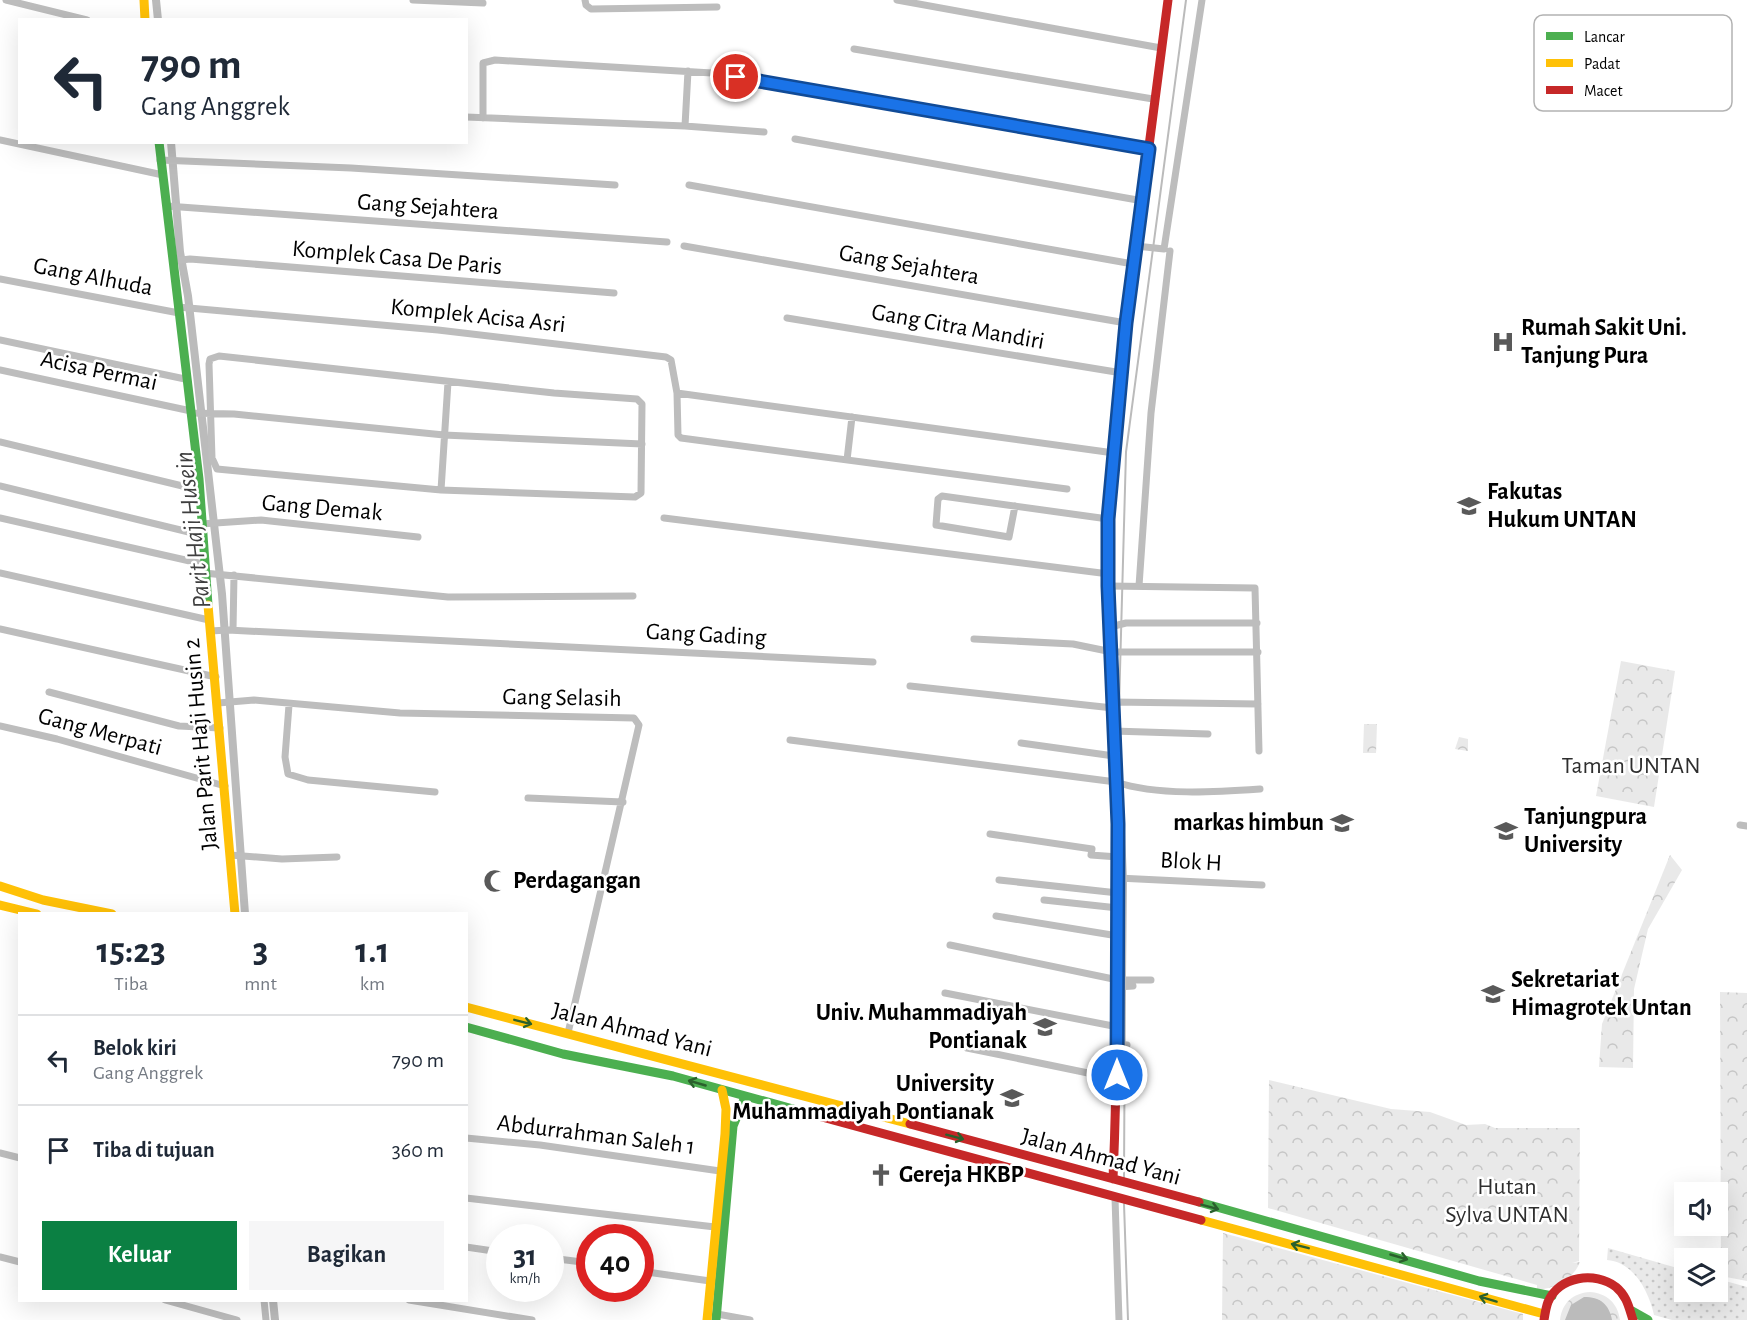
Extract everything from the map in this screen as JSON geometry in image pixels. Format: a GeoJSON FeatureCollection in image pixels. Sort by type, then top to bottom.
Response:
{"type":"FeatureCollection","features":[{"type":"Feature","properties":{"kind":"main road"},"geometry":{"type":"LineString","coordinates":[[144,0],[145,18]]}},
{"type":"Feature","properties":{"kind":"main road"},"geometry":{"type":"LineString","coordinates":[[1115,1180],[1117,1079],[1122,1044],[1118,1027],[1125,984],[1118,936],[1119,783],[1114,756],[1113,625],[1116,587],[1109,574],[1108,519],[1126,323],[1133,264],[1141,247],[1153,99],[1168,0]]}},
{"type":"Feature","properties":{"kind":"main road","name":"Jalan Parit Haji Husin 2"},"geometry":{"type":"LineString","coordinates":[[159,144],[169,207],[185,378],[192,412],[204,524],[201,535],[207,570],[209,620],[214,631],[216,677],[222,702],[220,728],[235,912]]}},
{"type":"Feature","properties":{"kind":"main road"},"geometry":{"type":"LineString","coordinates":[[0,886],[43,900],[102,912]]}},
{"type":"Feature","properties":{"kind":"main road"},"geometry":{"type":"LineString","coordinates":[[0,905],[29,912]]}},
{"type":"Feature","properties":{"kind":"main road","name":"Jalan Ahmad Yani"},"geometry":{"type":"LineString","coordinates":[[468,1008],[1053,1163],[1469,1278],[1530,1294],[1552,1296]]}},
{"type":"Feature","properties":{"kind":"main road"},"geometry":{"type":"LineString","coordinates":[[499,1036],[504,1018]]}},
{"type":"Feature","properties":{"kind":"main road","name":"Jalan Ahmad Yani"},"geometry":{"type":"LineString","coordinates":[[468,1028],[722,1090],[1116,1198],[1354,1260],[1544,1317]]}},
{"type":"Feature","properties":{"kind":"main road"},"geometry":{"type":"LineString","coordinates":[[716,1317],[726,1160],[726,1109],[722,1090]]}},
{"type":"Feature","properties":{"kind":"main road"},"geometry":{"type":"LineString","coordinates":[[707,1320],[720,1171],[726,1160],[733,1126],[745,1097]]}},
{"type":"Feature","properties":{"kind":"main road"},"geometry":{"type":"LineString","coordinates":[[1049,1179],[1053,1163]]}},
{"type":"Feature","properties":{"kind":"main road"},"geometry":{"type":"LineString","coordinates":[[1544,1317],[1552,1296],[1566,1283],[1593,1275],[1619,1289],[1632,1315],[1648,1320]]}},
{"type":"Feature","properties":{"kind":"street"},"geometry":{"type":"LineString","coordinates":[[6,0],[79,18]]}},
{"type":"Feature","properties":{"kind":"street"},"geometry":{"type":"LineString","coordinates":[[413,0],[483,3]]}},
{"type":"Feature","properties":{"kind":"street"},"geometry":{"type":"LineString","coordinates":[[897,0],[1161,48]]}},
{"type":"Feature","properties":{"kind":"street"},"geometry":{"type":"LineString","coordinates":[[1141,247],[1164,249],[1202,0]]}},
{"type":"Feature","properties":{"kind":"street"},"geometry":{"type":"LineString","coordinates":[[586,3],[591,9],[717,7]]}},
{"type":"Feature","properties":{"kind":"street"},"geometry":{"type":"LineString","coordinates":[[854,49],[1153,99]]}},
{"type":"Feature","properties":{"kind":"street"},"geometry":{"type":"LineString","coordinates":[[483,118],[483,63],[490,59],[688,71],[780,84],[1149,149]]}},
{"type":"Feature","properties":{"kind":"street"},"geometry":{"type":"LineString","coordinates":[[685,126],[688,71]]}},
{"type":"Feature","properties":{"kind":"street"},"geometry":{"type":"LineString","coordinates":[[468,117],[685,126],[764,132]]}},
{"type":"Feature","properties":{"kind":"street"},"geometry":{"type":"LineString","coordinates":[[795,139],[1143,201]]}},
{"type":"Feature","properties":{"kind":"street"},"geometry":{"type":"LineString","coordinates":[[0,140],[18,144]]}},
{"type":"Feature","properties":{"kind":"street"},"geometry":{"type":"LineString","coordinates":[[19,144],[163,175]]}},
{"type":"Feature","properties":{"kind":"street"},"geometry":{"type":"LineString","coordinates":[[162,160],[554,179],[615,185]]}},
{"type":"Feature","properties":{"kind":"street"},"geometry":{"type":"LineString","coordinates":[[689,185],[1133,264]]}},
{"type":"Feature","properties":{"kind":"street","name":"Gang Sejahtera"},"geometry":{"type":"LineString","coordinates":[[169,207],[667,242]]}},
{"type":"Feature","properties":{"kind":"street","name":"Gang Sejahtera"},"geometry":{"type":"LineString","coordinates":[[684,246],[1126,323]]}},
{"type":"Feature","properties":{"kind":"street"},"geometry":{"type":"LineString","coordinates":[[1139,586],[1151,413],[1170,251]]}},
{"type":"Feature","properties":{"kind":"street","name":"Komplek Casa De Paris"},"geometry":{"type":"LineString","coordinates":[[175,261],[190,260],[614,293]]}},
{"type":"Feature","properties":{"kind":"street","name":"Gang Alhuda"},"geometry":{"type":"LineString","coordinates":[[0,279],[180,309],[200,308]]}},
{"type":"Feature","properties":{"kind":"street","name":"Komplek Acisa Asri"},"geometry":{"type":"LineString","coordinates":[[200,308],[438,330],[666,357],[671,360],[677,393],[678,435],[681,438],[847,460]]}},
{"type":"Feature","properties":{"kind":"street","name":"Gang Citra Mandiri"},"geometry":{"type":"LineString","coordinates":[[787,318],[1122,373]]}},
{"type":"Feature","properties":{"kind":"street"},"geometry":{"type":"LineString","coordinates":[[0,340],[185,378]]}},
{"type":"Feature","properties":{"kind":"street"},"geometry":{"type":"LineString","coordinates":[[214,357],[448,382],[637,399],[642,404],[641,493],[635,497],[441,490],[217,469],[212,458],[208,412],[209,364],[214,357]]}},
{"type":"Feature","properties":{"kind":"street","name":"Acisa Permai"},"geometry":{"type":"LineString","coordinates":[[0,370],[192,412],[444,435],[642,444]]}},
{"type":"Feature","properties":{"kind":"street"},"geometry":{"type":"LineString","coordinates":[[441,490],[448,382]]}},
{"type":"Feature","properties":{"kind":"street"},"geometry":{"type":"LineString","coordinates":[[677,393],[1114,453]]}},
{"type":"Feature","properties":{"kind":"street"},"geometry":{"type":"LineString","coordinates":[[852,417],[847,460],[1066,489]]}},
{"type":"Feature","properties":{"kind":"street"},"geometry":{"type":"LineString","coordinates":[[0,442],[199,490]]}},
{"type":"Feature","properties":{"kind":"street"},"geometry":{"type":"LineString","coordinates":[[0,486],[201,535]]}},
{"type":"Feature","properties":{"kind":"street"},"geometry":{"type":"LineString","coordinates":[[1015,506],[1011,536],[1005,538],[936,525],[938,500],[942,496],[1015,506],[1108,519]]}},
{"type":"Feature","properties":{"kind":"street"},"geometry":{"type":"LineString","coordinates":[[0,518],[221,574],[448,597],[633,597]]}},
{"type":"Feature","properties":{"kind":"street"},"geometry":{"type":"LineString","coordinates":[[664,518],[1109,574]]}},
{"type":"Feature","properties":{"kind":"street","name":"Gang Demak"},"geometry":{"type":"LineString","coordinates":[[204,524],[261,520],[418,537]]}},
{"type":"Feature","properties":{"kind":"street"},"geometry":{"type":"LineString","coordinates":[[0,573],[209,620]]}},
{"type":"Feature","properties":{"kind":"street"},"geometry":{"type":"LineString","coordinates":[[230,630],[234,575]]}},
{"type":"Feature","properties":{"kind":"street"},"geometry":{"type":"LineString","coordinates":[[1116,587],[1256,588],[1259,751]]}},
{"type":"Feature","properties":{"kind":"street"},"geometry":{"type":"LineString","coordinates":[[1113,625],[1126,623],[1257,623]]}},
{"type":"Feature","properties":{"kind":"street"},"geometry":{"type":"LineString","coordinates":[[0,629],[216,677]]}},
{"type":"Feature","properties":{"kind":"street","name":"Gang Gading"},"geometry":{"type":"LineString","coordinates":[[214,631],[873,662]]}},
{"type":"Feature","properties":{"kind":"street"},"geometry":{"type":"LineString","coordinates":[[974,639],[1073,644],[1114,652],[1258,652]]}},
{"type":"Feature","properties":{"kind":"street"},"geometry":{"type":"LineString","coordinates":[[910,686],[1114,704],[1126,702],[1258,704]]}},
{"type":"Feature","properties":{"kind":"street"},"geometry":{"type":"LineString","coordinates":[[49,692],[180,726],[201,729],[220,728]]}},
{"type":"Feature","properties":{"kind":"street","name":"Gang Selasih"},"geometry":{"type":"LineString","coordinates":[[222,702],[237,700],[460,716],[634,718],[639,725],[623,802],[568,1033]]}},
{"type":"Feature","properties":{"kind":"street"},"geometry":{"type":"LineString","coordinates":[[289,705],[285,757],[288,774],[308,780],[435,792]]}},
{"type":"Feature","properties":{"kind":"street","name":"Gang Merpati"},"geometry":{"type":"LineString","coordinates":[[0,726],[57,739],[225,786]]}},
{"type":"Feature","properties":{"kind":"street"},"geometry":{"type":"LineString","coordinates":[[1115,731],[1208,734]]}},
{"type":"Feature","properties":{"kind":"street"},"geometry":{"type":"LineString","coordinates":[[790,740],[1119,783],[1131,787],[1230,791],[1260,789]]}},
{"type":"Feature","properties":{"kind":"street"},"geometry":{"type":"LineString","coordinates":[[1021,743],[1114,756]]}},
{"type":"Feature","properties":{"kind":"street"},"geometry":{"type":"LineString","coordinates":[[528,798],[623,802]]}},
{"type":"Feature","properties":{"kind":"street"},"geometry":{"type":"LineString","coordinates":[[990,834],[1092,849],[1091,855],[1118,857]]}},
{"type":"Feature","properties":{"kind":"street"},"geometry":{"type":"LineString","coordinates":[[231,855],[282,859],[337,857]]}},
{"type":"Feature","properties":{"kind":"street","name":"Blok H"},"geometry":{"type":"LineString","coordinates":[[1120,878],[1262,885]]}},
{"type":"Feature","properties":{"kind":"street"},"geometry":{"type":"LineString","coordinates":[[999,880],[1118,893]]}},
{"type":"Feature","properties":{"kind":"street"},"geometry":{"type":"LineString","coordinates":[[1044,900],[1118,908]]}},
{"type":"Feature","properties":{"kind":"street"},"geometry":{"type":"LineString","coordinates":[[996,916],[1118,936]]}},
{"type":"Feature","properties":{"kind":"street"},"geometry":{"type":"LineString","coordinates":[[950,945],[1125,984],[1151,980]]}},
{"type":"Feature","properties":{"kind":"street"},"geometry":{"type":"LineString","coordinates":[[945,993],[1118,1027]]}},
{"type":"Feature","properties":{"kind":"street"},"geometry":{"type":"LineString","coordinates":[[967,1048],[1117,1079]]}},
{"type":"Feature","properties":{"kind":"street","name":"Abdurrahman Saleh 1"},"geometry":{"type":"LineString","coordinates":[[468,1138],[540,1144],[720,1171]]}},
{"type":"Feature","properties":{"kind":"street"},"geometry":{"type":"LineString","coordinates":[[0,1153],[18,1158]]}},
{"type":"Feature","properties":{"kind":"street"},"geometry":{"type":"LineString","coordinates":[[468,1198],[715,1227]]}},
{"type":"Feature","properties":{"kind":"street"},"geometry":{"type":"LineString","coordinates":[[1116,1198],[1119,1320]]}},
{"type":"Feature","properties":{"kind":"street"},"geometry":{"type":"LineString","coordinates":[[468,1247],[486,1250]]}},
{"type":"Feature","properties":{"kind":"street"},"geometry":{"type":"LineString","coordinates":[[0,1257],[18,1262]]}},
{"type":"Feature","properties":{"kind":"street"},"geometry":{"type":"LineString","coordinates":[[654,1273],[710,1281]]}},
{"type":"Feature","properties":{"kind":"street"},"geometry":{"type":"LineString","coordinates":[[172,1302],[237,1320]]}},
{"type":"Feature","properties":{"kind":"street"},"geometry":{"type":"LineString","coordinates":[[264,1302],[266,1320]]}},
{"type":"Feature","properties":{"kind":"street"},"geometry":{"type":"LineString","coordinates":[[421,1302],[532,1320]]}},
{"type":"Feature","properties":{"kind":"street"},"geometry":{"type":"LineString","coordinates":[[716,1317],[750,1320]]}},
{"type":"Feature","properties":{"kind":"green space","name":"Taman UNTAN"},"geometry":{"type":"Polygon","coordinates":[[[1621,661],[1675,671],[1654,807],[1596,796],[1621,661]]]}},
{"type":"Feature","properties":{"kind":"green space"},"geometry":{"type":"Polygon","coordinates":[[[1364,724],[1377,724],[1376,753],[1363,753],[1364,724]]]}},
{"type":"Feature","properties":{"kind":"green space"},"geometry":{"type":"Polygon","coordinates":[[[1459,737],[1468,739],[1468,751],[1455,749],[1459,737]]]}},
{"type":"Feature","properties":{"kind":"green space"},"geometry":{"type":"Polygon","coordinates":[[[1670,855],[1682,870],[1648,929],[1634,989],[1633,1068],[1599,1067],[1602,1024],[1670,855]]]}},
{"type":"Feature","properties":{"kind":"green space"},"geometry":{"type":"Polygon","coordinates":[[[1720,992],[1747,993],[1747,1281],[1728,1277],[1728,1248],[1721,1248],[1721,1236],[1728,1236],[1728,1182],[1721,1182],[1720,992]]]}},
{"type":"Feature","properties":{"kind":"green space","name":"Hutan Sylva UNTAN"},"geometry":{"type":"Polygon","coordinates":[[[1269,1080],[1391,1109],[1430,1112],[1466,1125],[1485,1124],[1495,1128],[1580,1128],[1579,1261],[1572,1263],[1580,1262],[1577,1268],[1563,1282],[1537,1290],[1537,1285],[1268,1208],[1269,1080]]]}},
{"type":"Feature","properties":{"kind":"green space"},"geometry":{"type":"Polygon","coordinates":[[[1223,1233],[1523,1314],[1523,1320],[1222,1320],[1223,1233]]]}},
{"type":"Feature","properties":{"kind":"green space"},"geometry":{"type":"Polygon","coordinates":[[[1608,1248],[1674,1267],[1674,1302],[1728,1302],[1728,1282],[1747,1287],[1747,1320],[1672,1320],[1654,1315],[1639,1280],[1625,1266],[1607,1260],[1608,1248]]]}},
{"type":"Feature","properties":{"kind":"green space"},"geometry":{"type":"Polygon","coordinates":[[[1590,1292],[1601,1294],[1610,1300],[1617,1309],[1620,1320],[1560,1320],[1569,1300],[1578,1294],[1590,1292]]]}},
{"type":"Feature","properties":{"kind":"shaded area"},"geometry":{"type":"Polygon","coordinates":[[[1584,1297],[1595,1298],[1603,1302],[1612,1320],[1565,1320],[1571,1305],[1584,1297]]]}},
{"type":"Feature","properties":{"kind":"waterway","name":"Parit Haji Husein"},"geometry":{"type":"LineString","coordinates":[[156,0],[158,18]]}},
{"type":"Feature","properties":{"kind":"waterway"},"geometry":{"type":"LineString","coordinates":[[1125,977],[1126,880],[1119,707],[1126,452],[1186,0]]}},
{"type":"Feature","properties":{"kind":"waterway","name":"Parit Haji Husein"},"geometry":{"type":"LineString","coordinates":[[171,144],[180,252],[188,296],[222,594],[245,912]]}},
{"type":"Feature","properties":{"kind":"waterway"},"geometry":{"type":"LineString","coordinates":[[1124,1178],[1125,988]]}},
{"type":"Feature","properties":{"kind":"waterway"},"geometry":{"type":"LineString","coordinates":[[1124,1204],[1128,1320]]}},
{"type":"Feature","properties":{"kind":"waterway","name":"Parit Haji Husein"},"geometry":{"type":"LineString","coordinates":[[273,1302],[275,1320]]}},
{"type":"Feature","properties":{"kind":"traffic: fast"},"geometry":{"type":"LineString","coordinates":[[159,144],[199,479],[208,605]]}},
{"type":"Feature","properties":{"kind":"traffic: fast"},"geometry":{"type":"LineString","coordinates":[[1109,508],[1114,752]]}},
{"type":"Feature","properties":{"kind":"traffic: fast"},"geometry":{"type":"LineString","coordinates":[[468,1028],[563,1054],[673,1076],[811,1114]]}},
{"type":"Feature","properties":{"kind":"traffic: fast"},"geometry":{"type":"LineString","coordinates":[[716,1320],[733,1126],[745,1097]]}},
{"type":"Feature","properties":{"kind":"traffic: fast"},"geometry":{"type":"LineString","coordinates":[[1199,1202],[1479,1281],[1552,1296]]}},
{"type":"Feature","properties":{"kind":"traffic: fast"},"geometry":{"type":"LineString","coordinates":[[1632,1311],[1648,1320]]}},
{"type":"Feature","properties":{"kind":"traffic: slow"},"geometry":{"type":"LineString","coordinates":[[144,0],[145,18]]}},
{"type":"Feature","properties":{"kind":"traffic: slow"},"geometry":{"type":"LineString","coordinates":[[208,605],[235,912]]}},
{"type":"Feature","properties":{"kind":"traffic: slow"},"geometry":{"type":"LineString","coordinates":[[0,886],[43,900],[102,912]]}},
{"type":"Feature","properties":{"kind":"traffic: slow"},"geometry":{"type":"LineString","coordinates":[[0,905],[29,912]]}},
{"type":"Feature","properties":{"kind":"traffic: slow"},"geometry":{"type":"LineString","coordinates":[[468,1008],[910,1124]]}},
{"type":"Feature","properties":{"kind":"traffic: slow"},"geometry":{"type":"LineString","coordinates":[[707,1320],[725,1134],[726,1109],[722,1090]]}},
{"type":"Feature","properties":{"kind":"traffic: slow"},"geometry":{"type":"LineString","coordinates":[[1201,1220],[1544,1314]]}},
{"type":"Feature","properties":{"kind":"traffic: jam"},"geometry":{"type":"LineString","coordinates":[[1109,508],[1126,323],[1168,0]]}},
{"type":"Feature","properties":{"kind":"traffic: jam"},"geometry":{"type":"LineString","coordinates":[[1113,1179],[1117,965],[1114,752]]}},
{"type":"Feature","properties":{"kind":"traffic: jam"},"geometry":{"type":"LineString","coordinates":[[811,1114],[1201,1220]]}},
{"type":"Feature","properties":{"kind":"traffic: jam"},"geometry":{"type":"LineString","coordinates":[[910,1124],[1199,1202]]}},
{"type":"Feature","properties":{"kind":"traffic: jam"},"geometry":{"type":"LineString","coordinates":[[1544,1320],[1548,1302],[1560,1286],[1588,1278],[1598,1279],[1616,1287],[1625,1298],[1633,1320]]}},
{"type":"Feature","properties":{"kind":"place","name":"Rumah Sakit Uni. Tanjung Pura"},"geometry":{"type":"Point","coordinates":[1503,342]}},
{"type":"Feature","properties":{"kind":"place","name":"Fakutas Hukum UNTAN"},"geometry":{"type":"Point","coordinates":[1469,506]}},
{"type":"Feature","properties":{"kind":"place","name":"markas himbun"},"geometry":{"type":"Point","coordinates":[1342,823]}},
{"type":"Feature","properties":{"kind":"place","name":"Tanjungpura University"},"geometry":{"type":"Point","coordinates":[1506,831]}},
{"type":"Feature","properties":{"kind":"place","name":"Perdagangan"},"geometry":{"type":"Point","coordinates":[495,881]}},
{"type":"Feature","properties":{"kind":"place","name":"Sekretariat Himagrotek Untan"},"geometry":{"type":"Point","coordinates":[1493,994]}},
{"type":"Feature","properties":{"kind":"place","name":"Univ. Muhammadiyah Pontianak"},"geometry":{"type":"Point","coordinates":[1045,1027]}},
{"type":"Feature","properties":{"kind":"place","name":"University Muhammadiyah Pontianak"},"geometry":{"type":"Point","coordinates":[1012,1098]}},
{"type":"Feature","properties":{"kind":"place","name":"Gereja HKBP"},"geometry":{"type":"Point","coordinates":[881,1175]}},
{"type":"Feature","properties":{"kind":"route"},"geometry":{"type":"LineString","coordinates":[[736,77],[1149,149],[1126,323],[1108,519],[1108,586],[1118,824],[1117,1075]]}}]}
